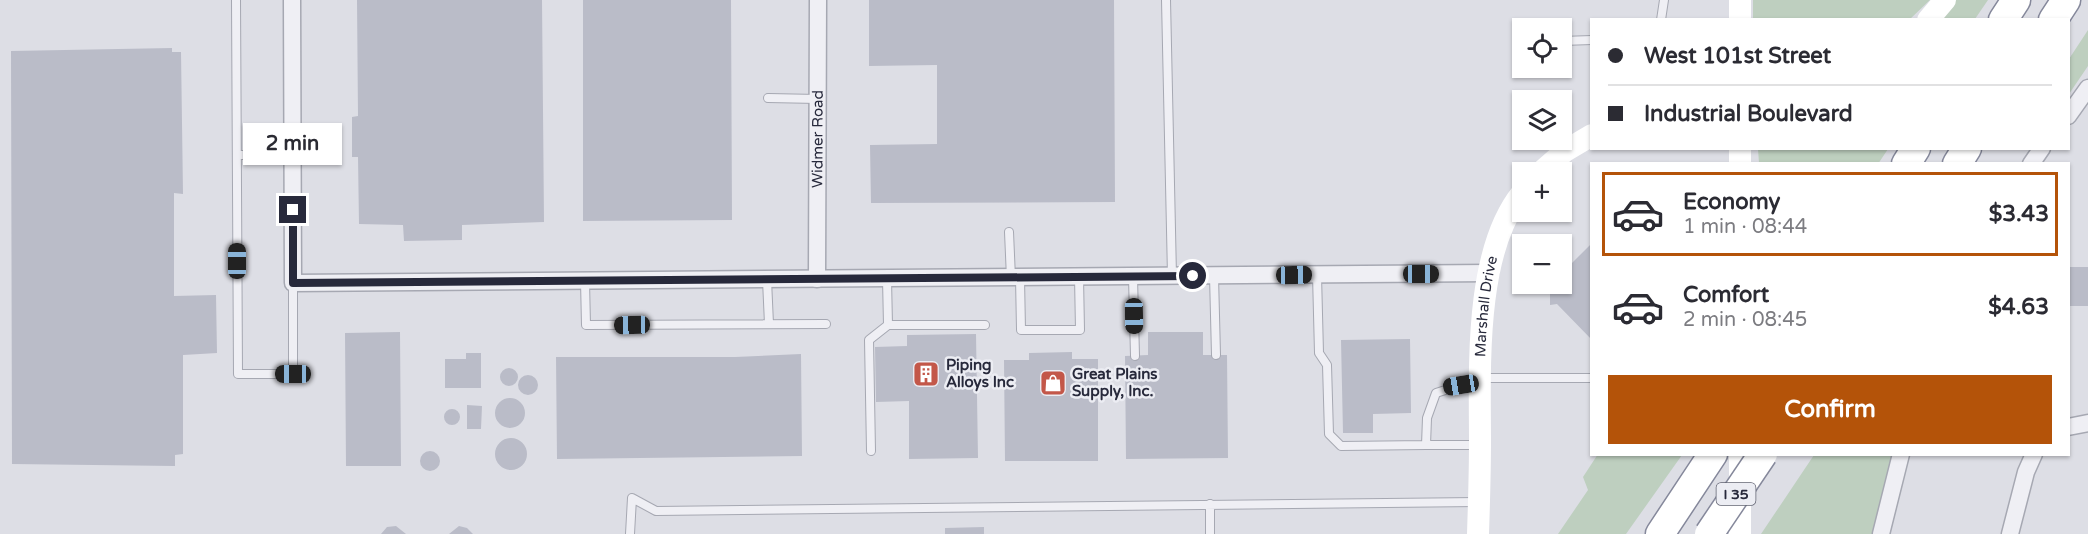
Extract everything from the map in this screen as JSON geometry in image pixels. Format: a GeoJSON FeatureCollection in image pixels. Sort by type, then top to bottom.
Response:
{"type":"FeatureCollection","features":[{"type":"Feature","properties":{"kind":"highway"},"geometry":{"type":"LineString","coordinates":[[2004,18],[2016,0]]}},
{"type":"Feature","properties":{"kind":"highway"},"geometry":{"type":"LineString","coordinates":[[2055,18],[2067,0]]}},
{"type":"Feature","properties":{"kind":"highway","name":"I 35"},"geometry":{"type":"LineString","coordinates":[[1664,528],[1712,456]]}},
{"type":"Feature","properties":{"kind":"highway","name":"I 35"},"geometry":{"type":"LineString","coordinates":[[1709,534],[1762,456]]}},
{"type":"Feature","properties":{"kind":"street"},"geometry":{"type":"LineString","coordinates":[[292,0],[293,283],[1490,273]]}},
{"type":"Feature","properties":{"kind":"street","name":"Widmer Road"},"geometry":{"type":"LineString","coordinates":[[817,279],[818,0]]}},
{"type":"Feature","properties":{"kind":"street"},"geometry":{"type":"LineString","coordinates":[[1740,0],[1740,18]]}},
{"type":"Feature","properties":{"kind":"street"},"geometry":{"type":"LineString","coordinates":[[1930,18],[1945,0]]}},
{"type":"Feature","properties":{"kind":"street"},"geometry":{"type":"LineString","coordinates":[[2070,113],[2088,88]]}},
{"type":"Feature","properties":{"kind":"street"},"geometry":{"type":"LineString","coordinates":[[1552,162],[1590,136]]}},
{"type":"Feature","properties":{"kind":"street","name":"Marshall Drive"},"geometry":{"type":"LineString","coordinates":[[1478,534],[1480,329],[1490,273],[1504,221],[1512,209]]}},
{"type":"Feature","properties":{"kind":"street"},"geometry":{"type":"LineString","coordinates":[[2070,427],[2088,423]]}},
{"type":"Feature","properties":{"kind":"street"},"geometry":{"type":"LineString","coordinates":[[1740,456],[1740,534]]}},
{"type":"Feature","properties":{"kind":"street"},"geometry":{"type":"LineString","coordinates":[[1881,534],[1900,456]]}},
{"type":"Feature","properties":{"kind":"street"},"geometry":{"type":"LineString","coordinates":[[2010,534],[2026,472],[2033,456]]}},
{"type":"Feature","properties":{"kind":"lane"},"geometry":{"type":"LineString","coordinates":[[236,0],[238,374],[293,374],[293,283]]}},
{"type":"Feature","properties":{"kind":"lane"},"geometry":{"type":"LineString","coordinates":[[1166,0],[1172,276]]}},
{"type":"Feature","properties":{"kind":"lane"},"geometry":{"type":"LineString","coordinates":[[1661,18],[1664,0]]}},
{"type":"Feature","properties":{"kind":"lane"},"geometry":{"type":"LineString","coordinates":[[1572,41],[1590,40]]}},
{"type":"Feature","properties":{"kind":"lane"},"geometry":{"type":"LineString","coordinates":[[768,98],[818,99]]}},
{"type":"Feature","properties":{"kind":"lane"},"geometry":{"type":"LineString","coordinates":[[237,155],[293,155]]}},
{"type":"Feature","properties":{"kind":"lane"},"geometry":{"type":"LineString","coordinates":[[1009,232],[1021,330],[1080,330],[1079,277]]}},
{"type":"Feature","properties":{"kind":"lane"},"geometry":{"type":"LineString","coordinates":[[1317,275],[1319,353],[1327,365],[1329,434],[1341,446],[1480,445]]}},
{"type":"Feature","properties":{"kind":"lane"},"geometry":{"type":"LineString","coordinates":[[1214,276],[1216,355]]}},
{"type":"Feature","properties":{"kind":"lane"},"geometry":{"type":"LineString","coordinates":[[1133,277],[1135,356]]}},
{"type":"Feature","properties":{"kind":"lane"},"geometry":{"type":"LineString","coordinates":[[887,279],[888,325]]}},
{"type":"Feature","properties":{"kind":"lane"},"geometry":{"type":"LineString","coordinates":[[767,280],[769,324]]}},
{"type":"Feature","properties":{"kind":"lane"},"geometry":{"type":"LineString","coordinates":[[585,281],[586,325],[826,324]]}},
{"type":"Feature","properties":{"kind":"lane"},"geometry":{"type":"LineString","coordinates":[[871,451],[869,340],[888,325],[986,325]]}},
{"type":"Feature","properties":{"kind":"lane"},"geometry":{"type":"LineString","coordinates":[[1426,445],[1429,406],[1436,393],[1480,382],[1590,378]]}},
{"type":"Feature","properties":{"kind":"lane"},"geometry":{"type":"LineString","coordinates":[[630,534],[632,498],[656,511],[1479,501]]}},
{"type":"Feature","properties":{"kind":"lane"},"geometry":{"type":"LineString","coordinates":[[1210,504],[1210,534]]}},
{"type":"Feature","properties":{"kind":"green space"},"geometry":{"type":"Polygon","coordinates":[[[1753,0],[1930,0],[1911,18],[1753,18],[1753,0]]]}},
{"type":"Feature","properties":{"kind":"green space"},"geometry":{"type":"Polygon","coordinates":[[[1954,0],[1988,0],[1976,18],[1941,18],[1954,0]]]}},
{"type":"Feature","properties":{"kind":"green space"},"geometry":{"type":"Polygon","coordinates":[[[2088,30],[2088,66],[2070,93],[2070,57],[2088,30]]]}},
{"type":"Feature","properties":{"kind":"green space"},"geometry":{"type":"Polygon","coordinates":[[[1758,150],[1887,150],[1879,162],[1759,162],[1758,150]]]}},
{"type":"Feature","properties":{"kind":"green space"},"geometry":{"type":"Polygon","coordinates":[[[1597,456],[1681,456],[1626,534],[1558,534],[1588,490],[1583,477],[1597,456]]]}},
{"type":"Feature","properties":{"kind":"green space"},"geometry":{"type":"Polygon","coordinates":[[[1813,456],[1894,456],[1874,534],[1761,534],[1813,456]]]}},
{"type":"Feature","properties":{"kind":"building"},"geometry":{"type":"Polygon","coordinates":[[[357,0],[542,0],[544,222],[462,225],[462,240],[404,241],[403,225],[359,224],[358,157],[352,157],[352,117],[358,116],[357,0]]]}},
{"type":"Feature","properties":{"kind":"building"},"geometry":{"type":"Polygon","coordinates":[[[583,0],[731,0],[732,220],[583,221],[583,0]]]}},
{"type":"Feature","properties":{"kind":"building"},"geometry":{"type":"Polygon","coordinates":[[[869,0],[1114,0],[1115,202],[871,203],[870,145],[937,144],[937,65],[869,66],[869,0]]]}},
{"type":"Feature","properties":{"kind":"building"},"geometry":{"type":"Polygon","coordinates":[[[172,48],[172,52],[181,52],[183,194],[174,193],[174,296],[216,295],[217,353],[183,355],[183,454],[175,455],[175,466],[12,464],[11,51],[172,48]]]}},
{"type":"Feature","properties":{"kind":"building"},"geometry":{"type":"Polygon","coordinates":[[[1590,245],[1590,338],[1557,304],[1550,305],[1550,294],[1572,294],[1572,263],[1590,245]]]}},
{"type":"Feature","properties":{"kind":"building"},"geometry":{"type":"Polygon","coordinates":[[[2070,267],[2088,267],[2088,306],[2070,306],[2070,267]]]}},
{"type":"Feature","properties":{"kind":"building"},"geometry":{"type":"Polygon","coordinates":[[[400,332],[401,466],[346,466],[345,333],[400,332]]]}},
{"type":"Feature","properties":{"kind":"building"},"geometry":{"type":"Polygon","coordinates":[[[1148,332],[1203,332],[1203,355],[1227,355],[1228,458],[1126,459],[1125,356],[1148,355],[1148,332]]]}},
{"type":"Feature","properties":{"kind":"building","name":"Piping Alloys Inc"},"geometry":{"type":"Polygon","coordinates":[[[976,334],[978,458],[909,459],[909,401],[876,402],[875,347],[907,346],[907,335],[976,334]]]}},
{"type":"Feature","properties":{"kind":"building"},"geometry":{"type":"Polygon","coordinates":[[[1410,339],[1411,413],[1373,414],[1373,433],[1343,433],[1341,340],[1410,339]]]}},
{"type":"Feature","properties":{"kind":"building"},"geometry":{"type":"Polygon","coordinates":[[[1072,352],[1072,359],[1098,359],[1098,461],[1005,461],[1004,360],[1029,360],[1029,353],[1072,352]]]}},
{"type":"Feature","properties":{"kind":"building"},"geometry":{"type":"Polygon","coordinates":[[[466,353],[481,353],[481,388],[445,388],[445,359],[466,359],[466,353]]]}},
{"type":"Feature","properties":{"kind":"building"},"geometry":{"type":"Polygon","coordinates":[[[801,354],[802,456],[557,459],[556,357],[735,357],[801,354]]]}},
{"type":"Feature","properties":{"kind":"building"},"geometry":{"type":"Polygon","coordinates":[[[509,368],[515,371],[518,377],[515,383],[509,386],[503,383],[500,377],[503,371],[509,368]]]}},
{"type":"Feature","properties":{"kind":"building"},"geometry":{"type":"Polygon","coordinates":[[[528,375],[535,378],[538,385],[535,392],[528,395],[521,392],[518,385],[521,378],[528,375]]]}},
{"type":"Feature","properties":{"kind":"building"},"geometry":{"type":"Polygon","coordinates":[[[510,398],[521,402],[525,413],[521,424],[510,428],[499,424],[495,413],[499,402],[510,398]]]}},
{"type":"Feature","properties":{"kind":"building"},"geometry":{"type":"Polygon","coordinates":[[[467,405],[482,406],[481,429],[467,429],[467,405]]]}},
{"type":"Feature","properties":{"kind":"building"},"geometry":{"type":"Polygon","coordinates":[[[452,409],[460,417],[452,425],[444,417],[452,409]]]}},
{"type":"Feature","properties":{"kind":"building"},"geometry":{"type":"Polygon","coordinates":[[[511,438],[522,443],[527,454],[522,465],[511,470],[500,465],[495,454],[500,443],[511,438]]]}},
{"type":"Feature","properties":{"kind":"building"},"geometry":{"type":"Polygon","coordinates":[[[430,451],[437,454],[440,461],[437,468],[430,471],[423,468],[420,461],[423,454],[430,451]]]}},
{"type":"Feature","properties":{"kind":"building"},"geometry":{"type":"Polygon","coordinates":[[[396,526],[406,534],[381,534],[387,527],[396,526]]]}},
{"type":"Feature","properties":{"kind":"building"},"geometry":{"type":"Polygon","coordinates":[[[459,526],[467,528],[473,534],[449,534],[459,526]]]}},
{"type":"Feature","properties":{"kind":"building"},"geometry":{"type":"Polygon","coordinates":[[[984,527],[984,534],[945,534],[945,528],[984,527]]]}},
{"type":"Feature","properties":{"kind":"place","name":"Piping Alloys Inc"},"geometry":{"type":"Point","coordinates":[926,374]}},
{"type":"Feature","properties":{"kind":"place","name":"Great Plains Supply, Inc."},"geometry":{"type":"Point","coordinates":[1053,383]}},
{"type":"Feature","properties":{"kind":"route"},"geometry":{"type":"LineString","coordinates":[[293,210],[293,283],[1193,276]]}}]}
